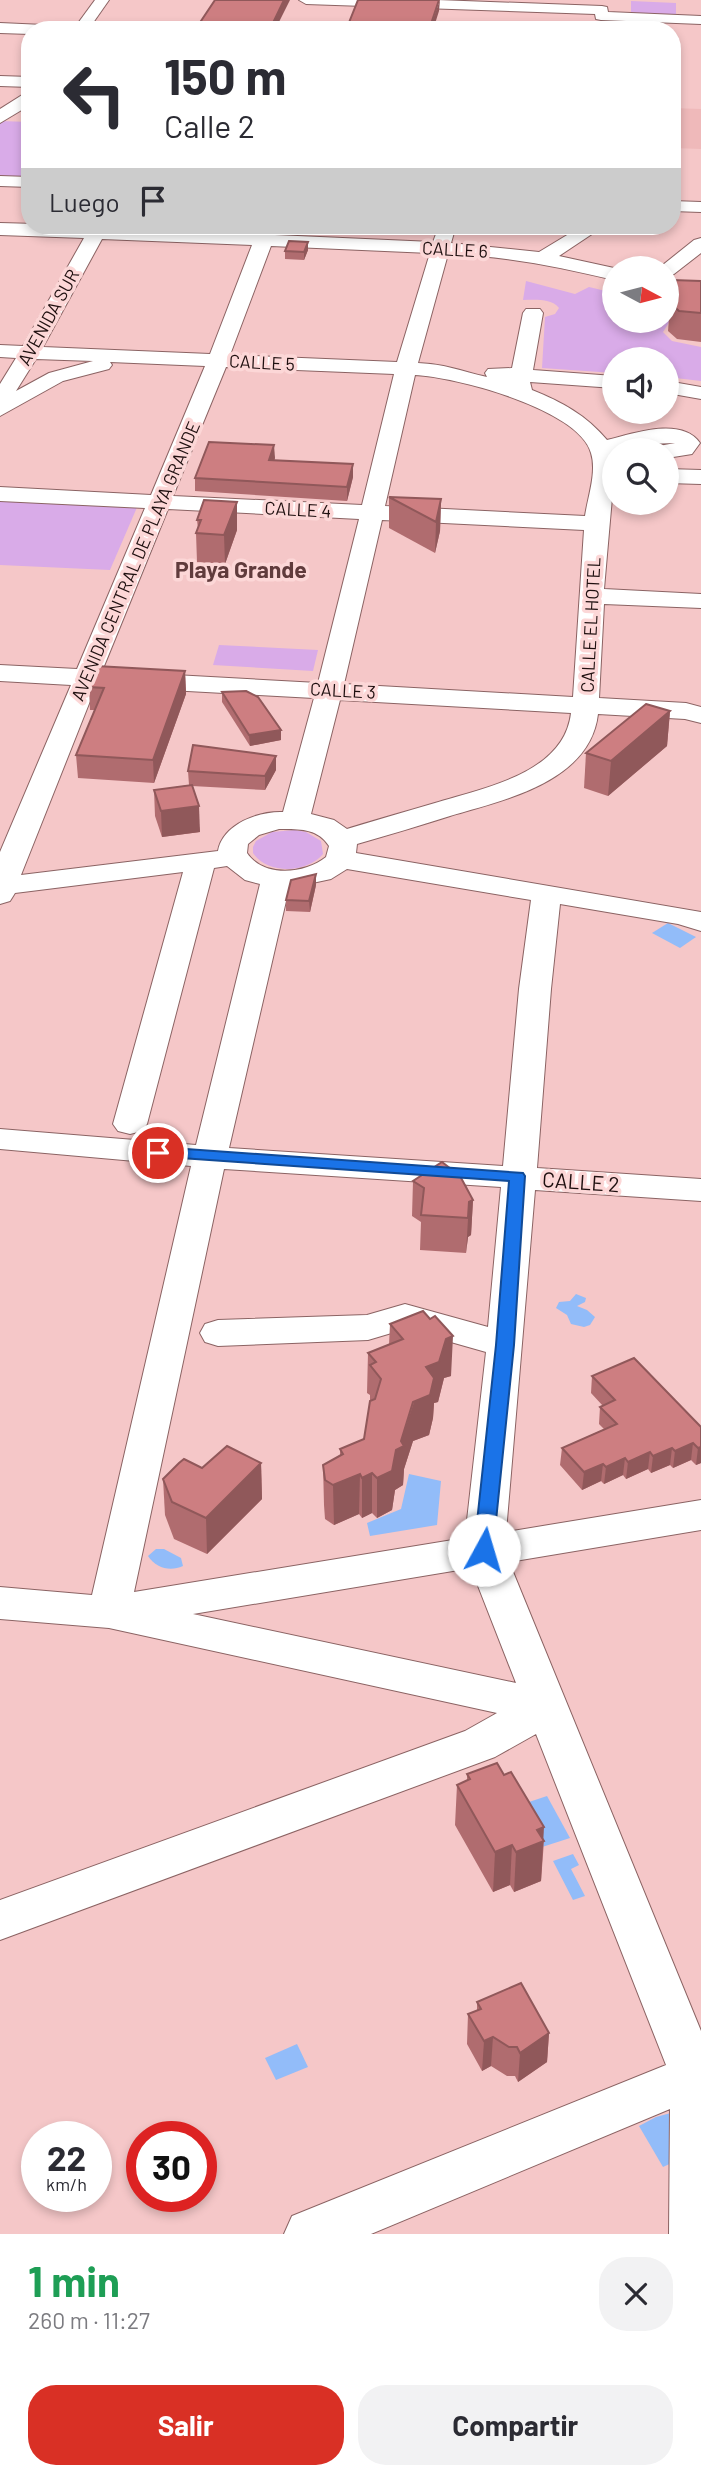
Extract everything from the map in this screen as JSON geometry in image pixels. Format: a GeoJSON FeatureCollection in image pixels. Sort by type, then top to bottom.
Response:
{"type":"FeatureCollection","features":[{"type":"Feature","properties":{"kind":"street"},"geometry":{"type":"LineString","coordinates":[[87,21],[102,0]]}},
{"type":"Feature","properties":{"kind":"street"},"geometry":{"type":"LineString","coordinates":[[306,0],[701,20]]}},
{"type":"Feature","properties":{"kind":"street"},"geometry":{"type":"LineString","coordinates":[[0,28],[21,29]]}},
{"type":"Feature","properties":{"kind":"street"},"geometry":{"type":"LineString","coordinates":[[0,81],[21,82]]}},
{"type":"Feature","properties":{"kind":"street"},"geometry":{"type":"LineString","coordinates":[[0,120],[20,123],[21,121]]}},
{"type":"Feature","properties":{"kind":"street"},"geometry":{"type":"LineString","coordinates":[[0,181],[21,182]]}},
{"type":"Feature","properties":{"kind":"street"},"geometry":{"type":"LineString","coordinates":[[681,206],[701,207]]}},
{"type":"Feature","properties":{"kind":"street","name":"CALLE 6"},"geometry":{"type":"LineString","coordinates":[[0,229],[21,229]]}},
{"type":"Feature","properties":{"kind":"street","name":"AVENIDA SUR"},"geometry":{"type":"LineString","coordinates":[[0,401],[94,235]]}},
{"type":"Feature","properties":{"kind":"street","name":"AVENIDA CENTRAL DE PLAYA GRANDE"},"geometry":{"type":"LineString","coordinates":[[1,889],[218,360],[265,235]]}},
{"type":"Feature","properties":{"kind":"street","name":"CALLE 6"},"geometry":{"type":"LineString","coordinates":[[290,235],[486,250],[542,258],[602,271]]}},
{"type":"Feature","properties":{"kind":"street"},"geometry":{"type":"LineString","coordinates":[[295,820],[330,689],[370,512],[414,368],[445,235]]}},
{"type":"Feature","properties":{"kind":"street"},"geometry":{"type":"LineString","coordinates":[[542,258],[580,235]]}},
{"type":"Feature","properties":{"kind":"street"},"geometry":{"type":"LineString","coordinates":[[679,261],[701,244]]}},
{"type":"Feature","properties":{"kind":"street"},"geometry":{"type":"LineString","coordinates":[[532,398],[519,387],[533,313]]}},
{"type":"Feature","properties":{"kind":"street","name":"CALLE 5"},"geometry":{"type":"LineString","coordinates":[[0,351],[414,368],[602,381]]}},
{"type":"Feature","properties":{"kind":"street"},"geometry":{"type":"LineString","coordinates":[[0,410],[56,377],[122,362],[167,358]]}},
{"type":"Feature","properties":{"kind":"street"},"geometry":{"type":"LineString","coordinates":[[414,368],[486,383],[558,409],[580,425],[602,453]]}},
{"type":"Feature","properties":{"kind":"street"},"geometry":{"type":"LineString","coordinates":[[679,389],[701,393]]}},
{"type":"Feature","properties":{"kind":"street"},"geometry":{"type":"LineString","coordinates":[[658,438],[666,435],[680,436],[689,443],[684,449],[679,450]]}},
{"type":"Feature","properties":{"kind":"street"},"geometry":{"type":"LineString","coordinates":[[679,476],[701,477]]}},
{"type":"Feature","properties":{"kind":"street","name":"CALLE EL HOTEL"},"geometry":{"type":"LineString","coordinates":[[276,879],[315,875],[330,868],[341,850],[507,790],[547,771],[567,754],[577,740],[585,704],[596,524],[602,484]]}},
{"type":"Feature","properties":{"kind":"street","name":"CALLE 4"},"geometry":{"type":"LineString","coordinates":[[0,494],[596,524]]}},
{"type":"Feature","properties":{"kind":"street"},"geometry":{"type":"LineString","coordinates":[[592,596],[701,601]]}},
{"type":"Feature","properties":{"kind":"street","name":"CALLE 3"},"geometry":{"type":"LineString","coordinates":[[0,673],[585,704],[696,716]]}},
{"type":"Feature","properties":{"kind":"street"},"geometry":{"type":"LineString","coordinates":[[109,1612],[210,1157],[276,879],[256,875],[241,867],[233,857],[232,847],[236,838],[246,830],[277,820],[295,820],[324,826],[341,850],[547,893],[683,916],[701,922]]}},
{"type":"Feature","properties":{"kind":"street"},"geometry":{"type":"LineString","coordinates":[[1,889],[233,857]]}},
{"type":"Feature","properties":{"kind":"street"},"geometry":{"type":"LineString","coordinates":[[130,1124],[201,861]]}},
{"type":"Feature","properties":{"kind":"street"},"geometry":{"type":"LineString","coordinates":[[547,893],[517,1176],[505,1345],[484,1550],[695,2076],[695,2234]]}},
{"type":"Feature","properties":{"kind":"street","name":"CALLE 2"},"geometry":{"type":"LineString","coordinates":[[0,1139],[210,1157],[701,1190]]}},
{"type":"Feature","properties":{"kind":"street"},"geometry":{"type":"LineString","coordinates":[[218,1334],[368,1327],[405,1316],[505,1345]]}},
{"type":"Feature","properties":{"kind":"street"},"geometry":{"type":"LineString","coordinates":[[109,1612],[701,1516]]}},
{"type":"Feature","properties":{"kind":"street"},"geometry":{"type":"LineString","coordinates":[[0,1603],[109,1612],[546,1707]]}},
{"type":"Feature","properties":{"kind":"street"},"geometry":{"type":"LineString","coordinates":[[0,1920],[480,1744],[546,1707]]}},
{"type":"Feature","properties":{"kind":"street"},"geometry":{"type":"LineString","coordinates":[[310,2234],[695,2076]]}},
{"type":"Feature","properties":{"kind":"shaded area"},"geometry":{"type":"Polygon","coordinates":[[[631,1],[676,3],[676,16],[631,14],[631,1]]]}},
{"type":"Feature","properties":{"kind":"shaded area"},"geometry":{"type":"Polygon","coordinates":[[[681,108],[701,109],[701,149],[681,148],[681,108]]]}},
{"type":"Feature","properties":{"kind":"shaded area"},"geometry":{"type":"Polygon","coordinates":[[[0,121],[21,122],[21,179],[0,178],[0,121]]]}},
{"type":"Feature","properties":{"kind":"shaded area"},"geometry":{"type":"Polygon","coordinates":[[[526,281],[575,294],[589,287],[602,290],[602,333],[664,333],[672,341],[701,347],[701,381],[679,378],[679,347],[602,347],[602,372],[542,368],[545,317],[555,314],[559,308],[547,301],[523,300],[526,281]]]}},
{"type":"Feature","properties":{"kind":"shaded area"},"geometry":{"type":"Polygon","coordinates":[[[0,498],[138,505],[110,570],[0,565],[0,498]]]}},
{"type":"Feature","properties":{"kind":"shaded area"},"geometry":{"type":"Polygon","coordinates":[[[219,645],[318,650],[313,671],[213,665],[219,645]]]}},
{"type":"Feature","properties":{"kind":"shaded area"},"geometry":{"type":"Polygon","coordinates":[[[272,832],[306,832],[321,841],[323,854],[307,865],[288,869],[268,865],[253,853],[256,841],[272,832]]]}},
{"type":"Feature","properties":{"kind":"water"},"geometry":{"type":"Polygon","coordinates":[[[668,923],[696,937],[680,948],[652,933],[668,923]]]}},
{"type":"Feature","properties":{"kind":"water"},"geometry":{"type":"Polygon","coordinates":[[[576,1294],[586,1298],[585,1302],[577,1306],[595,1317],[590,1325],[584,1327],[571,1324],[567,1315],[556,1308],[559,1302],[570,1301],[576,1294]]]}},
{"type":"Feature","properties":{"kind":"water"},"geometry":{"type":"Polygon","coordinates":[[[409,1474],[441,1481],[437,1525],[370,1536],[367,1523],[401,1509],[409,1474]]]}},
{"type":"Feature","properties":{"kind":"water"},"geometry":{"type":"Polygon","coordinates":[[[156,1549],[164,1549],[181,1558],[183,1566],[168,1569],[159,1566],[148,1556],[156,1549]]]}},
{"type":"Feature","properties":{"kind":"water"},"geometry":{"type":"Polygon","coordinates":[[[547,1796],[570,1838],[539,1848],[517,1806],[547,1796]]]}},
{"type":"Feature","properties":{"kind":"water"},"geometry":{"type":"Polygon","coordinates":[[[573,1854],[579,1865],[571,1869],[585,1896],[573,1900],[553,1861],[573,1854]]]}},
{"type":"Feature","properties":{"kind":"water"},"geometry":{"type":"Polygon","coordinates":[[[297,2044],[308,2067],[276,2080],[265,2058],[297,2044]]]}},
{"type":"Feature","properties":{"kind":"water"},"geometry":{"type":"Polygon","coordinates":[[[678,2111],[676,2161],[663,2167],[639,2126],[656,2117],[678,2111]]]}},
{"type":"Feature","properties":{"kind":"building"},"geometry":{"type":"Polygon","coordinates":[[[215,0],[284,0],[274,21],[201,21],[215,0]]]}},
{"type":"Feature","properties":{"kind":"building"},"geometry":{"type":"Polygon","coordinates":[[[358,0],[439,0],[432,21],[350,21],[358,0]]]}},
{"type":"Feature","properties":{"kind":"building"},"geometry":{"type":"Polygon","coordinates":[[[289,241],[308,242],[304,252],[285,251],[289,241]]]}},
{"type":"Feature","properties":{"kind":"building"},"geometry":{"type":"Polygon","coordinates":[[[679,280],[701,281],[701,313],[679,311],[679,280]]]}},
{"type":"Feature","properties":{"kind":"building"},"geometry":{"type":"Polygon","coordinates":[[[209,442],[274,445],[269,460],[353,464],[347,487],[195,478],[209,442]]]}},
{"type":"Feature","properties":{"kind":"building"},"geometry":{"type":"Polygon","coordinates":[[[389,497],[441,499],[436,522],[389,497]]]}},
{"type":"Feature","properties":{"kind":"building"},"geometry":{"type":"Polygon","coordinates":[[[204,500],[237,502],[224,535],[196,533],[204,500]]]}},
{"type":"Feature","properties":{"kind":"building"},"geometry":{"type":"Polygon","coordinates":[[[96,666],[185,671],[153,760],[76,755],[104,688],[89,687],[96,666]]]}},
{"type":"Feature","properties":{"kind":"building"},"geometry":{"type":"Polygon","coordinates":[[[246,691],[258,697],[281,730],[249,735],[222,692],[246,691]]]}},
{"type":"Feature","properties":{"kind":"building"},"geometry":{"type":"Polygon","coordinates":[[[646,704],[670,711],[611,761],[586,753],[646,704]]]}},
{"type":"Feature","properties":{"kind":"building"},"geometry":{"type":"Polygon","coordinates":[[[193,745],[276,756],[265,776],[188,771],[193,745]]]}},
{"type":"Feature","properties":{"kind":"building"},"geometry":{"type":"Polygon","coordinates":[[[192,785],[199,806],[161,811],[154,790],[192,785]]]}},
{"type":"Feature","properties":{"kind":"building"},"geometry":{"type":"Polygon","coordinates":[[[316,874],[309,901],[286,900],[291,880],[316,874]]]}},
{"type":"Feature","properties":{"kind":"building"},"geometry":{"type":"Polygon","coordinates":[[[442,1162],[460,1176],[473,1200],[469,1202],[468,1218],[421,1215],[424,1188],[413,1181],[442,1162]]]}},
{"type":"Feature","properties":{"kind":"building"},"geometry":{"type":"Polygon","coordinates":[[[423,1311],[430,1319],[435,1316],[453,1336],[446,1339],[439,1362],[426,1367],[434,1378],[430,1395],[413,1402],[401,1441],[404,1446],[396,1450],[392,1471],[377,1478],[372,1473],[362,1478],[360,1474],[333,1485],[325,1480],[323,1465],[343,1454],[340,1449],[364,1439],[370,1401],[375,1399],[381,1379],[370,1365],[376,1362],[368,1353],[403,1339],[390,1324],[423,1311]]]}},
{"type":"Feature","properties":{"kind":"building"},"geometry":{"type":"Polygon","coordinates":[[[634,1358],[701,1427],[701,1447],[698,1448],[693,1443],[653,1456],[650,1452],[628,1462],[625,1458],[606,1467],[603,1464],[584,1472],[562,1448],[617,1424],[600,1407],[615,1400],[592,1376],[634,1358]]]}},
{"type":"Feature","properties":{"kind":"building"},"geometry":{"type":"Polygon","coordinates":[[[227,1446],[261,1463],[206,1518],[172,1502],[163,1479],[184,1459],[202,1468],[227,1446]]]}},
{"type":"Feature","properties":{"kind":"building"},"geometry":{"type":"Polygon","coordinates":[[[497,1763],[504,1775],[511,1772],[544,1827],[537,1830],[544,1841],[516,1852],[512,1845],[495,1852],[457,1785],[470,1779],[467,1774],[497,1763]]]}},
{"type":"Feature","properties":{"kind":"building"},"geometry":{"type":"Polygon","coordinates":[[[521,1983],[549,2033],[520,2053],[517,2047],[509,2047],[493,2037],[484,2041],[468,2014],[481,2009],[477,2002],[521,1983]]]}},
{"type":"Feature","properties":{"kind":"district","name":"Playa Grande"},"geometry":{"type":"Point","coordinates":[241,569]}},
{"type":"Feature","properties":{"kind":"route"},"geometry":{"type":"LineString","coordinates":[[158,1153],[517,1176],[505,1345],[484,1550]]}}]}
